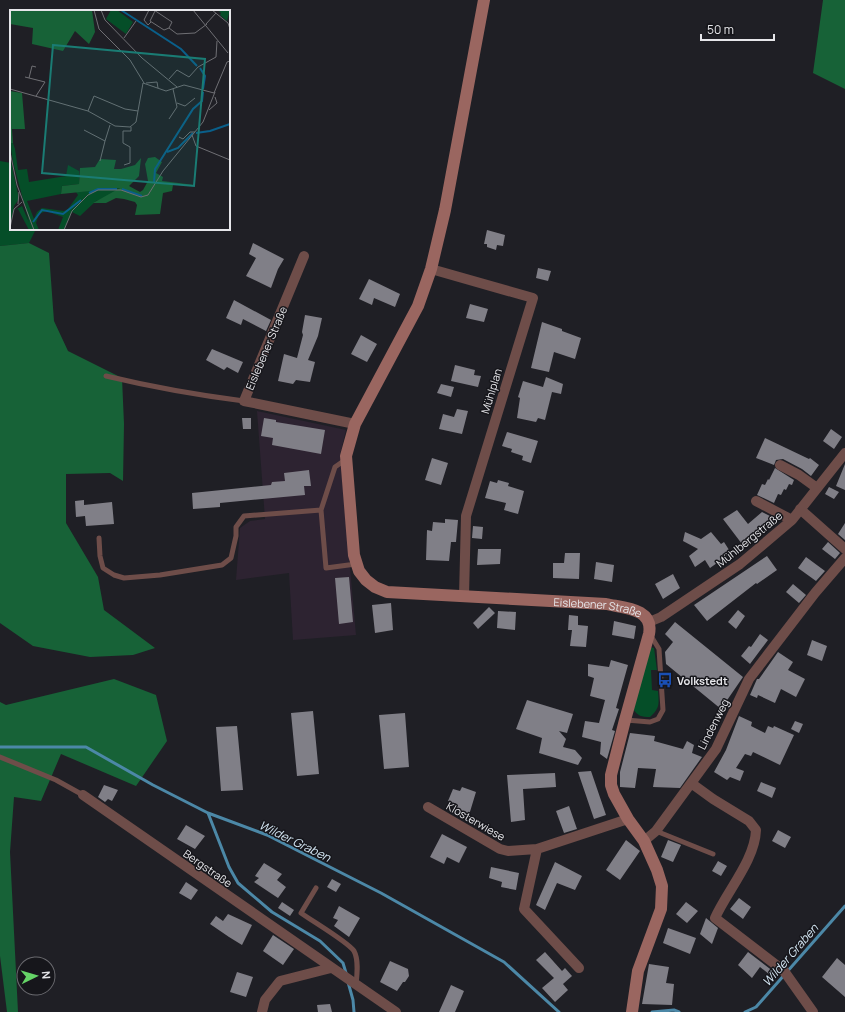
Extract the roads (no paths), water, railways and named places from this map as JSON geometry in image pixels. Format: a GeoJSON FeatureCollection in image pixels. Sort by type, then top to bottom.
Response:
{"type":"FeatureCollection","features":[{"type":"Feature","properties":{"kind":"main road","name":"Eislebener Straße"},"geometry":{"type":"LineString","coordinates":[[484,0],[445,210],[431,268],[418,306],[355,424],[346,459],[354,555],[359,571],[366,580],[375,587],[387,592],[606,604],[640,611],[649,622],[649,634],[624,720],[611,775],[611,785],[628,819],[644,841],[657,870],[662,886],[661,909],[638,971],[633,1010]]}},
{"type":"Feature","properties":{"kind":"street","name":"Eislebener Straße"},"geometry":{"type":"LineString","coordinates":[[304,256],[244,401],[355,424]]}},
{"type":"Feature","properties":{"kind":"street","name":"Mühlplan"},"geometry":{"type":"LineString","coordinates":[[431,268],[533,298],[466,516],[464,596]]}},
{"type":"Feature","properties":{"kind":"street","name":"Mühlbergstraße"},"geometry":{"type":"LineString","coordinates":[[649,622],[661,617],[740,564],[792,520],[845,453]]}},
{"type":"Feature","properties":{"kind":"street"},"geometry":{"type":"LineString","coordinates":[[780,465],[799,475],[817,488]]}},
{"type":"Feature","properties":{"kind":"street"},"geometry":{"type":"LineString","coordinates":[[756,501],[792,520]]}},
{"type":"Feature","properties":{"kind":"street"},"geometry":{"type":"LineString","coordinates":[[800,509],[845,549]]}},
{"type":"Feature","properties":{"kind":"street","name":"Lindenweg"},"geometry":{"type":"LineString","coordinates":[[644,841],[656,831],[716,750],[749,679],[815,593],[845,558]]}},
{"type":"Feature","properties":{"kind":"street"},"geometry":{"type":"LineString","coordinates":[[691,783],[713,799],[749,821],[756,830],[756,840],[750,853],[735,884],[721,905],[715,918],[787,974],[813,1012]]}},
{"type":"Feature","properties":{"kind":"street","name":"Bergstraße"},"geometry":{"type":"LineString","coordinates":[[82,796],[396,1012]]}},
{"type":"Feature","properties":{"kind":"street","name":"Klosterwiese"},"geometry":{"type":"LineString","coordinates":[[428,807],[500,849],[508,851],[537,849],[628,819]]}},
{"type":"Feature","properties":{"kind":"street"},"geometry":{"type":"LineString","coordinates":[[537,849],[524,909],[580,968]]}},
{"type":"Feature","properties":{"kind":"street"},"geometry":{"type":"LineString","coordinates":[[262,1012],[265,1000],[280,982],[331,968]]}},
{"type":"Feature","properties":{"kind":"lane"},"geometry":{"type":"LineString","coordinates":[[106,376],[147,386],[244,401]]}},
{"type":"Feature","properties":{"kind":"lane"},"geometry":{"type":"LineString","coordinates":[[346,459],[335,467],[321,510],[326,568],[356,564]]}},
{"type":"Feature","properties":{"kind":"lane"},"geometry":{"type":"LineString","coordinates":[[99,538],[100,556],[103,568],[114,575],[124,578],[160,575],[222,565],[231,558],[236,536],[236,527],[239,520],[244,516],[321,510]]}},
{"type":"Feature","properties":{"kind":"lane"},"geometry":{"type":"LineString","coordinates":[[624,720],[650,722],[658,719],[663,710],[659,650],[649,634]]}},
{"type":"Feature","properties":{"kind":"lane","name":"Bergstraße"},"geometry":{"type":"LineString","coordinates":[[0,758],[56,780],[82,796]]}},
{"type":"Feature","properties":{"kind":"lane"},"geometry":{"type":"LineString","coordinates":[[656,831],[713,854]]}},
{"type":"Feature","properties":{"kind":"lane"},"geometry":{"type":"LineString","coordinates":[[316,888],[301,913],[346,944],[354,952],[357,962],[355,984]]}},
{"type":"Feature","properties":{"kind":"waterway","name":"Wilder Graben"},"geometry":{"type":"LineString","coordinates":[[0,747],[86,747],[153,785],[208,813],[267,835],[381,893],[504,962],[559,1012]]}},
{"type":"Feature","properties":{"kind":"waterway"},"geometry":{"type":"LineString","coordinates":[[208,813],[229,867],[238,883],[272,912],[320,941],[343,963],[346,973]]}},
{"type":"Feature","properties":{"kind":"waterway","name":"Wilder Graben"},"geometry":{"type":"LineString","coordinates":[[745,1012],[756,1007],[845,906]]}},
{"type":"Feature","properties":{"kind":"waterway"},"geometry":{"type":"LineString","coordinates":[[348,982],[353,1000],[354,1012]]}},
{"type":"Feature","properties":{"kind":"waterway","name":"Wilder Graben"},"geometry":{"type":"LineString","coordinates":[[652,1012],[674,1010],[679,1012]]}},
{"type":"Feature","properties":{"kind":"place","name":"Volkstedt"},"geometry":{"type":"Point","coordinates":[665,680]}}]}
